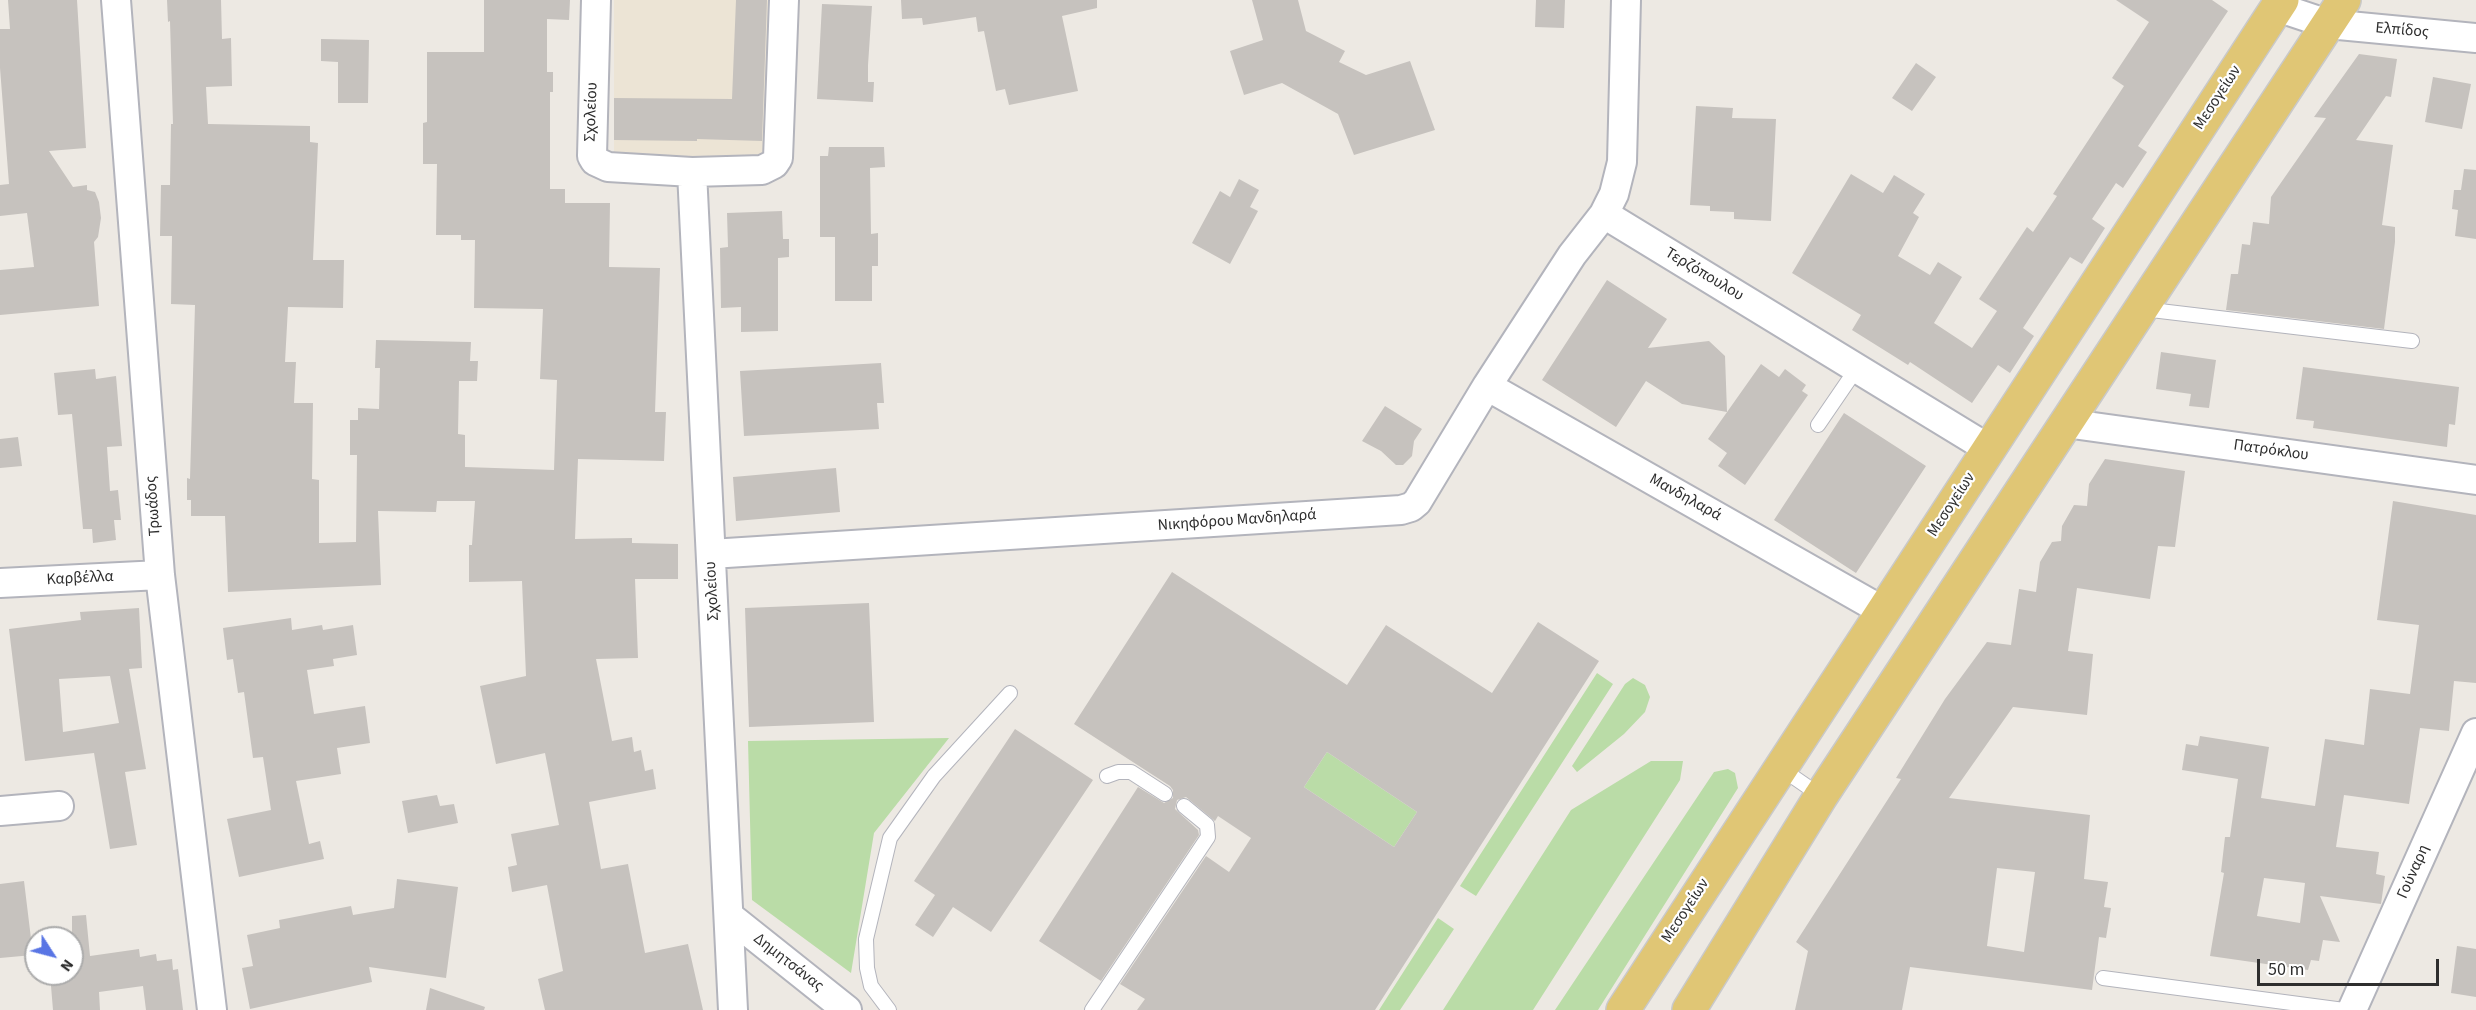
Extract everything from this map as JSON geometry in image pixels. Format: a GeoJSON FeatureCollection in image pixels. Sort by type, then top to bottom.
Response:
{"type":"FeatureCollection","features":[{"type":"Feature","properties":{"kind":"main road","name":"Μεσογείων"},"geometry":{"type":"LineString","coordinates":[[1623,1010],[1773,764],[1883,610],[2279,4]]}},
{"type":"Feature","properties":{"kind":"main road"},"geometry":{"type":"LineString","coordinates":[[1689,1010],[1821,796],[2336,12]]}},
{"type":"Feature","properties":{"kind":"street","name":"Τρωάδος"},"geometry":{"type":"LineString","coordinates":[[116,0],[160,575],[213,1010]]}},
{"type":"Feature","properties":{"kind":"street","name":"Σχολείου"},"geometry":{"type":"LineString","coordinates":[[596,0],[592,156],[601,165],[608,167],[692,172],[762,170],[774,164],[778,158],[784,0]]}},
{"type":"Feature","properties":{"kind":"street"},"geometry":{"type":"LineString","coordinates":[[1604,214],[1614,194],[1622,162],[1626,0]]}},
{"type":"Feature","properties":{"kind":"street","name":"Ελπίδος"},"geometry":{"type":"LineString","coordinates":[[2279,4],[2336,12],[2476,38]]}},
{"type":"Feature","properties":{"kind":"street","name":"Σχολείου"},"geometry":{"type":"LineString","coordinates":[[692,172],[733,1010]]}},
{"type":"Feature","properties":{"kind":"street","name":"Τερζόπουλου"},"geometry":{"type":"LineString","coordinates":[[1604,214],[1989,449]]}},
{"type":"Feature","properties":{"kind":"street","name":"Νικηφόρου Μανδηλαρά"},"geometry":{"type":"LineString","coordinates":[[711,554],[1401,510],[1417,502],[1487,386],[1572,255],[1604,214]]}},
{"type":"Feature","properties":{"kind":"street","name":"Μανδηλαρά"},"geometry":{"type":"LineString","coordinates":[[1487,386],[1883,610]]}},
{"type":"Feature","properties":{"kind":"street","name":"Πατρόκλου"},"geometry":{"type":"LineString","coordinates":[[2066,423],[2476,480]]}},
{"type":"Feature","properties":{"kind":"street","name":"Καρβέλλα"},"geometry":{"type":"LineString","coordinates":[[0,584],[160,575]]}},
{"type":"Feature","properties":{"kind":"street","name":"Γούναρη"},"geometry":{"type":"LineString","coordinates":[[2352,1010],[2476,733]]}},
{"type":"Feature","properties":{"kind":"street"},"geometry":{"type":"LineString","coordinates":[[0,811],[59,806]]}},
{"type":"Feature","properties":{"kind":"street","name":"Δημητσάνας"},"geometry":{"type":"LineString","coordinates":[[729,916],[848,1010]]}},
{"type":"Feature","properties":{"kind":"lane"},"geometry":{"type":"LineString","coordinates":[[2140,309],[2412,341]]}},
{"type":"Feature","properties":{"kind":"lane"},"geometry":{"type":"LineString","coordinates":[[1818,425],[1857,369]]}},
{"type":"Feature","properties":{"kind":"lane"},"geometry":{"type":"LineString","coordinates":[[889,1010],[871,986],[867,968],[866,939],[890,838],[934,776],[1010,693]]}},
{"type":"Feature","properties":{"kind":"lane"},"geometry":{"type":"LineString","coordinates":[[1773,764],[1821,796]]}},
{"type":"Feature","properties":{"kind":"lane"},"geometry":{"type":"LineString","coordinates":[[1107,776],[1118,772],[1131,772],[1165,794]]}},
{"type":"Feature","properties":{"kind":"lane"},"geometry":{"type":"LineString","coordinates":[[1092,1010],[1208,837],[1207,825],[1184,806]]}},
{"type":"Feature","properties":{"kind":"lane"},"geometry":{"type":"LineString","coordinates":[[2103,978],[2344,1010]]}},
{"type":"Feature","properties":{"kind":"shaded area"},"geometry":{"type":"Polygon","coordinates":[[[614,0],[773,0],[768,161],[614,158],[614,0]]]}},
{"type":"Feature","properties":{"kind":"green space"},"geometry":{"type":"Polygon","coordinates":[[[1597,673],[1613,684],[1476,896],[1460,886],[1597,673]]]}},
{"type":"Feature","properties":{"kind":"green space"},"geometry":{"type":"Polygon","coordinates":[[[1633,678],[1645,685],[1650,697],[1645,712],[1624,734],[1577,772],[1572,766],[1625,684],[1633,678]]]}},
{"type":"Feature","properties":{"kind":"green space"},"geometry":{"type":"Polygon","coordinates":[[[949,738],[874,833],[851,973],[752,900],[748,741],[949,738]]]}},
{"type":"Feature","properties":{"kind":"green space"},"geometry":{"type":"Polygon","coordinates":[[[1327,752],[1417,812],[1394,847],[1304,787],[1327,752]]]}},
{"type":"Feature","properties":{"kind":"green space"},"geometry":{"type":"Polygon","coordinates":[[[1651,761],[1683,761],[1680,780],[1533,1010],[1443,1010],[1571,810],[1651,761]]]}},
{"type":"Feature","properties":{"kind":"green space"},"geometry":{"type":"Polygon","coordinates":[[[1728,769],[1735,773],[1738,788],[1598,1010],[1555,1010],[1714,772],[1728,769]]]}},
{"type":"Feature","properties":{"kind":"green space"},"geometry":{"type":"Polygon","coordinates":[[[1438,918],[1454,929],[1400,1010],[1379,1010],[1438,918]]]}},
{"type":"Feature","properties":{"kind":"building"},"geometry":{"type":"Polygon","coordinates":[[[8,0],[77,0],[86,148],[49,151],[73,187],[87,185],[87,190],[95,192],[99,202],[101,218],[98,237],[94,242],[99,306],[0,315],[0,270],[34,267],[27,213],[0,216],[0,185],[9,184],[0,68],[0,29],[10,29],[8,0]]]}},
{"type":"Feature","properties":{"kind":"building"},"geometry":{"type":"Polygon","coordinates":[[[167,0],[221,0],[222,39],[231,38],[232,86],[206,87],[208,124],[310,126],[310,142],[318,143],[313,260],[344,260],[343,308],[288,307],[285,362],[296,362],[294,403],[313,403],[312,479],[319,480],[319,543],[356,542],[357,455],[350,455],[350,420],[358,420],[358,408],[379,409],[380,368],[375,368],[376,340],[471,342],[470,361],[478,361],[477,381],[459,381],[458,434],[465,435],[465,467],[554,470],[557,380],[540,379],[543,309],[474,308],[475,240],[461,240],[461,235],[436,235],[437,164],[423,164],[423,123],[427,122],[427,52],[484,52],[484,0],[570,0],[569,20],[547,19],[547,72],[553,72],[553,92],[550,92],[550,189],[565,189],[565,203],[610,203],[609,267],[660,268],[655,412],[666,412],[664,461],[578,459],[575,539],[632,538],[632,543],[678,544],[678,579],[635,579],[638,658],[596,659],[612,741],[632,737],[634,752],[641,750],[645,771],[653,769],[656,789],[589,802],[601,869],[628,864],[645,953],[688,944],[703,1010],[545,1010],[538,979],[563,971],[547,885],[512,892],[508,867],[517,865],[511,834],[559,825],[545,753],[496,764],[480,686],[526,676],[522,581],[469,582],[469,545],[472,545],[475,501],[437,501],[436,512],[378,511],[381,585],[228,592],[225,516],[191,516],[191,500],[187,500],[187,478],[190,479],[195,305],[171,304],[172,236],[160,236],[161,185],[170,185],[171,124],[173,124],[170,21],[168,22],[167,0]]]}},
{"type":"Feature","properties":{"kind":"building"},"geometry":{"type":"Polygon","coordinates":[[[736,0],[767,0],[762,141],[614,140],[614,98],[732,99],[736,0]]]}},
{"type":"Feature","properties":{"kind":"building"},"geometry":{"type":"Polygon","coordinates":[[[901,0],[1097,0],[1097,8],[1062,16],[1078,91],[1009,105],[1005,89],[996,91],[984,31],[978,32],[976,17],[923,25],[922,18],[902,19],[901,0]]]}},
{"type":"Feature","properties":{"kind":"building"},"geometry":{"type":"Polygon","coordinates":[[[1252,0],[1298,0],[1306,31],[1345,51],[1339,62],[1366,75],[1410,61],[1435,130],[1354,155],[1338,114],[1282,83],[1244,95],[1230,51],[1263,40],[1252,0]]]}},
{"type":"Feature","properties":{"kind":"building"},"geometry":{"type":"Polygon","coordinates":[[[1536,0],[1565,0],[1564,28],[1535,27],[1536,0]]]}},
{"type":"Feature","properties":{"kind":"building"},"geometry":{"type":"Polygon","coordinates":[[[2116,0],[2212,0],[2228,11],[2138,146],[2147,152],[2123,188],[2116,183],[2092,219],[2105,228],[2082,264],[2070,257],[2023,328],[2034,336],[2010,373],[1998,365],[1972,403],[1910,362],[1908,365],[1852,330],[1861,315],[1792,273],[1851,174],[1883,193],[1894,175],[1925,194],[1913,213],[1919,217],[1898,256],[1930,275],[1938,262],[1962,277],[1934,323],[1972,348],[1997,311],[1979,299],[2027,227],[2033,232],[2057,196],[2053,194],[2124,86],[2112,78],[2149,22],[2116,0]]]}},
{"type":"Feature","properties":{"kind":"building"},"geometry":{"type":"Polygon","coordinates":[[[822,4],[872,6],[868,82],[874,82],[873,102],[817,99],[822,4]]]}},
{"type":"Feature","properties":{"kind":"building"},"geometry":{"type":"Polygon","coordinates":[[[321,39],[369,40],[368,103],[338,103],[338,62],[321,61],[321,39]]]}},
{"type":"Feature","properties":{"kind":"building"},"geometry":{"type":"Polygon","coordinates":[[[2359,54],[2397,59],[2391,97],[2386,96],[2356,140],[2393,145],[2382,225],[2395,227],[2384,329],[2226,310],[2231,274],[2238,274],[2242,244],[2250,245],[2253,222],[2269,224],[2271,197],[2326,118],[2314,117],[2359,54]]]}},
{"type":"Feature","properties":{"kind":"building"},"geometry":{"type":"Polygon","coordinates":[[[1916,63],[1936,77],[1912,111],[1892,98],[1916,63]]]}},
{"type":"Feature","properties":{"kind":"building"},"geometry":{"type":"Polygon","coordinates":[[[2433,77],[2471,84],[2462,129],[2425,122],[2433,77]]]}},
{"type":"Feature","properties":{"kind":"building"},"geometry":{"type":"Polygon","coordinates":[[[1696,106],[1733,108],[1732,118],[1776,119],[1771,221],[1734,219],[1734,212],[1710,211],[1710,206],[1690,205],[1696,106]]]}},
{"type":"Feature","properties":{"kind":"building"},"geometry":{"type":"Polygon","coordinates":[[[829,147],[884,147],[885,167],[870,168],[871,234],[878,233],[878,266],[872,266],[872,301],[835,301],[835,237],[820,237],[820,156],[828,156],[829,147]]]}},
{"type":"Feature","properties":{"kind":"building"},"geometry":{"type":"Polygon","coordinates":[[[2464,169],[2476,170],[2476,239],[2455,236],[2458,210],[2452,209],[2454,190],[2461,190],[2464,169]]]}},
{"type":"Feature","properties":{"kind":"building"},"geometry":{"type":"Polygon","coordinates":[[[1239,179],[1259,190],[1250,207],[1258,211],[1230,264],[1192,243],[1220,191],[1230,197],[1239,179]]]}},
{"type":"Feature","properties":{"kind":"building"},"geometry":{"type":"Polygon","coordinates":[[[782,211],[783,239],[789,239],[789,257],[778,258],[778,331],[741,332],[741,307],[721,308],[720,248],[728,247],[727,213],[782,211]]]}},
{"type":"Feature","properties":{"kind":"building"},"geometry":{"type":"Polygon","coordinates":[[[1607,280],[1667,319],[1648,348],[1709,341],[1725,356],[1727,412],[1682,404],[1646,381],[1616,427],[1542,380],[1607,280]]]}},
{"type":"Feature","properties":{"kind":"building"},"geometry":{"type":"Polygon","coordinates":[[[2161,352],[2216,360],[2209,408],[2189,406],[2191,394],[2156,389],[2161,352]]]}},
{"type":"Feature","properties":{"kind":"building"},"geometry":{"type":"Polygon","coordinates":[[[881,363],[884,403],[877,403],[879,429],[744,436],[740,371],[881,363]]]}},
{"type":"Feature","properties":{"kind":"building"},"geometry":{"type":"Polygon","coordinates":[[[1761,364],[1779,377],[1785,369],[1806,385],[1802,391],[1808,395],[1745,485],[1718,466],[1727,453],[1708,439],[1761,364]]]}},
{"type":"Feature","properties":{"kind":"building"},"geometry":{"type":"Polygon","coordinates":[[[2303,367],[2459,387],[2455,425],[2449,424],[2447,447],[2313,428],[2314,421],[2296,419],[2303,367]]]}},
{"type":"Feature","properties":{"kind":"building"},"geometry":{"type":"Polygon","coordinates":[[[95,369],[96,379],[116,376],[122,446],[107,447],[110,491],[118,490],[121,520],[114,520],[116,540],[93,543],[92,529],[83,529],[72,414],[58,415],[54,373],[95,369]]]}},
{"type":"Feature","properties":{"kind":"building"},"geometry":{"type":"Polygon","coordinates":[[[1385,406],[1422,429],[1414,441],[1412,456],[1403,465],[1396,465],[1381,451],[1362,441],[1385,406]]]}},
{"type":"Feature","properties":{"kind":"building"},"geometry":{"type":"Polygon","coordinates":[[[1844,413],[1926,466],[1856,573],[1774,520],[1844,413]]]}},
{"type":"Feature","properties":{"kind":"building"},"geometry":{"type":"Polygon","coordinates":[[[18,437],[22,466],[0,468],[0,439],[18,437]]]}},
{"type":"Feature","properties":{"kind":"building"},"geometry":{"type":"Polygon","coordinates":[[[2105,459],[2185,471],[2175,547],[2158,546],[2150,599],[2077,588],[2068,651],[2093,654],[2087,715],[2013,707],[1949,798],[2090,815],[2084,879],[2108,882],[2104,907],[2111,908],[2106,938],[2099,937],[2092,990],[1910,967],[1902,1010],[1795,1010],[1808,951],[1796,942],[1901,779],[1896,778],[1945,699],[1987,642],[2011,645],[2019,589],[2036,592],[2040,562],[2052,542],[2061,541],[2062,526],[2074,505],[2087,506],[2089,484],[2105,459]],[[1997,868],[1987,946],[2024,952],[2035,872],[1997,868]]]}},
{"type":"Feature","properties":{"kind":"building"},"geometry":{"type":"Polygon","coordinates":[[[836,468],[840,512],[736,521],[733,477],[836,468]]]}},
{"type":"Feature","properties":{"kind":"building"},"geometry":{"type":"Polygon","coordinates":[[[2393,501],[2476,515],[2476,683],[2454,681],[2449,731],[2420,728],[2409,804],[2344,795],[2336,847],[2379,852],[2376,874],[2385,876],[2381,904],[2320,896],[2340,942],[2323,940],[2319,961],[2311,960],[2308,970],[2210,956],[2224,873],[2221,872],[2225,837],[2230,837],[2238,779],[2182,770],[2186,744],[2198,746],[2200,736],[2269,747],[2261,798],[2315,806],[2325,739],[2364,745],[2370,689],[2410,694],[2419,625],[2377,620],[2393,501]],[[2264,878],[2257,916],[2300,923],[2305,883],[2264,878]]]}},
{"type":"Feature","properties":{"kind":"building"},"geometry":{"type":"Polygon","coordinates":[[[1172,572],[1347,685],[1386,625],[1492,693],[1538,622],[1599,661],[1375,1010],[1137,1010],[1145,999],[1120,984],[1206,856],[1229,872],[1251,838],[1218,816],[1215,821],[1186,797],[1177,800],[1175,809],[1198,830],[1199,835],[1101,981],[1039,941],[1138,787],[1164,803],[1173,798],[1173,790],[1170,786],[1074,724],[1172,572]],[[1327,752],[1304,787],[1394,847],[1417,812],[1327,752]]]}},
{"type":"Feature","properties":{"kind":"building"},"geometry":{"type":"Polygon","coordinates":[[[869,603],[874,722],[749,727],[745,608],[869,603]]]}},
{"type":"Feature","properties":{"kind":"building"},"geometry":{"type":"Polygon","coordinates":[[[139,608],[142,668],[129,669],[146,769],[125,772],[137,845],[110,849],[94,753],[25,761],[9,629],[81,620],[80,612],[139,608]],[[110,676],[59,679],[63,732],[119,723],[110,676]]]}},
{"type":"Feature","properties":{"kind":"building"},"geometry":{"type":"Polygon","coordinates":[[[291,618],[292,630],[322,625],[323,630],[353,625],[357,655],[333,659],[334,666],[307,670],[314,714],[365,706],[370,743],[337,748],[341,774],[296,781],[309,844],[320,841],[324,859],[239,877],[227,819],[271,810],[263,757],[253,758],[244,692],[238,693],[233,659],[227,660],[223,628],[291,618]]]}},
{"type":"Feature","properties":{"kind":"building"},"geometry":{"type":"Polygon","coordinates":[[[1015,729],[1093,780],[991,932],[953,907],[933,937],[915,925],[935,895],[914,881],[1015,729]]]}},
{"type":"Feature","properties":{"kind":"building"},"geometry":{"type":"Polygon","coordinates":[[[437,795],[440,806],[454,804],[458,823],[408,833],[402,801],[437,795]]]}},
{"type":"Feature","properties":{"kind":"building"},"geometry":{"type":"Polygon","coordinates":[[[397,879],[458,887],[446,978],[369,967],[372,982],[250,1009],[242,968],[253,966],[247,935],[280,928],[279,920],[351,906],[353,915],[394,908],[397,879]]]}},
{"type":"Feature","properties":{"kind":"building"},"geometry":{"type":"Polygon","coordinates":[[[24,881],[29,926],[24,926],[24,956],[0,958],[0,884],[24,881]]]}},
{"type":"Feature","properties":{"kind":"building"},"geometry":{"type":"Polygon","coordinates":[[[86,915],[90,956],[139,949],[140,957],[156,954],[157,961],[172,959],[173,970],[178,969],[183,1010],[146,1010],[143,986],[99,992],[100,1010],[53,1010],[51,986],[84,986],[84,926],[72,926],[72,916],[86,915]]]}},
{"type":"Feature","properties":{"kind":"building"},"geometry":{"type":"Polygon","coordinates":[[[2457,946],[2476,949],[2476,997],[2451,993],[2457,946]]]}},
{"type":"Feature","properties":{"kind":"building"},"geometry":{"type":"Polygon","coordinates":[[[430,988],[485,1007],[484,1010],[426,1010],[430,988]]]}}]}
